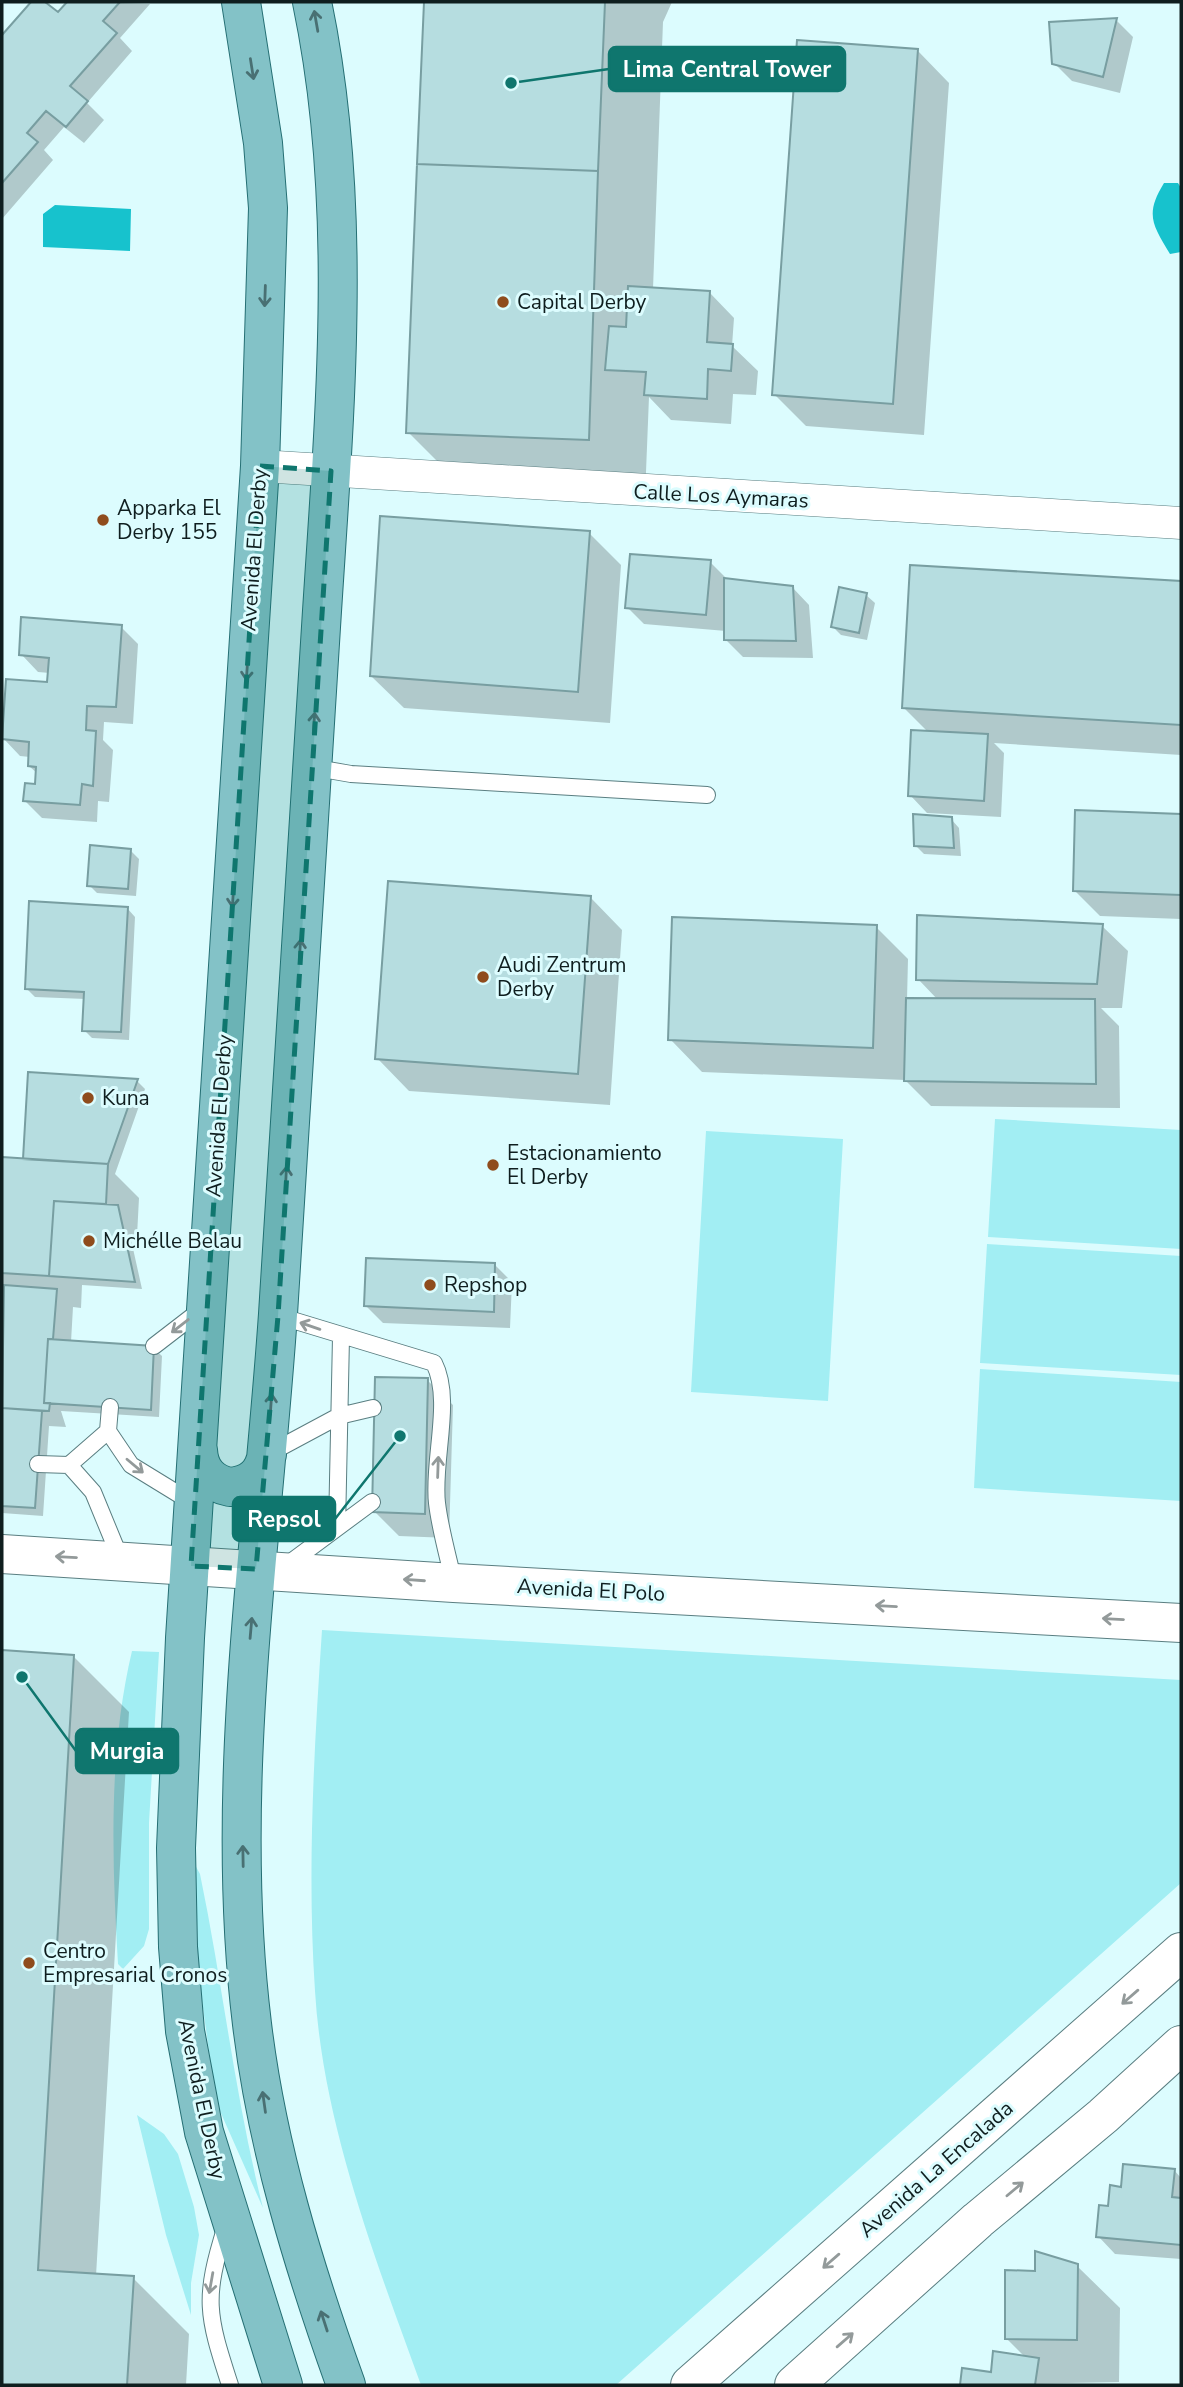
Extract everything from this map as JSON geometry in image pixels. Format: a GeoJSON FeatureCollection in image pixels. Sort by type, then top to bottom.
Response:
{"type":"FeatureCollection","features":[{"type":"Feature","properties":{"kind":"main road","name":"Avenida El Derby"},"geometry":{"type":"LineString","coordinates":[[241,2],[263,144],[268,208],[260,466],[198,1450],[176,1848],[178,1947],[185,2031],[204,2132],[228,2217],[283,2385]]}},
{"type":"Feature","properties":{"kind":"main road"},"geometry":{"type":"LineString","coordinates":[[312,2],[328,88],[337,177],[340,265],[331,471],[267,1454],[268,1570],[243,1808],[245,1924],[251,2020],[266,2115],[291,2219],[346,2385]]}},
{"type":"Feature","properties":{"kind":"main road"},"geometry":{"type":"LineString","coordinates":[[198,1450],[198,1459],[206,1475],[230,1487],[248,1483],[256,1478],[267,1454]]}},
{"type":"Feature","properties":{"kind":"main road","name":"Avenida El Polo"},"geometry":{"type":"LineString","coordinates":[[2,1553],[454,1583],[1181,1623]]}},
{"type":"Feature","properties":{"kind":"main road","name":"Avenida La Encalada"},"geometry":{"type":"LineString","coordinates":[[690,2385],[1181,1952]]}},
{"type":"Feature","properties":{"kind":"main road"},"geometry":{"type":"LineString","coordinates":[[794,2385],[978,2220],[1103,2116],[1181,2045]]}},
{"type":"Feature","properties":{"kind":"main road"},"geometry":{"type":"LineString","coordinates":[[1103,2116],[1181,2074]]}},
{"type":"Feature","properties":{"kind":"street","name":"Calle Los Aymaras"},"geometry":{"type":"LineString","coordinates":[[260,466],[1181,523]]}},
{"type":"Feature","properties":{"kind":"lane"},"geometry":{"type":"LineString","coordinates":[[311,768],[351,774],[707,795]]}},
{"type":"Feature","properties":{"kind":"lane"},"geometry":{"type":"LineString","coordinates":[[154,1346],[207,1305]]}},
{"type":"Feature","properties":{"kind":"lane"},"geometry":{"type":"LineString","coordinates":[[278,1316],[341,1337],[416,1355],[434,1363],[440,1375],[434,1412],[431,1502],[454,1583]]}},
{"type":"Feature","properties":{"kind":"lane"},"geometry":{"type":"LineString","coordinates":[[337,1528],[341,1337]]}},
{"type":"Feature","properties":{"kind":"lane"},"geometry":{"type":"LineString","coordinates":[[110,1407],[108,1431],[131,1465],[195,1503]]}},
{"type":"Feature","properties":{"kind":"lane"},"geometry":{"type":"LineString","coordinates":[[267,1454],[339,1416],[373,1408]]}},
{"type":"Feature","properties":{"kind":"lane"},"geometry":{"type":"LineString","coordinates":[[38,1464],[69,1465],[108,1431]]}},
{"type":"Feature","properties":{"kind":"lane"},"geometry":{"type":"LineString","coordinates":[[69,1465],[93,1492],[121,1560]]}},
{"type":"Feature","properties":{"kind":"lane"},"geometry":{"type":"LineString","coordinates":[[268,1570],[337,1528],[372,1502]]}},
{"type":"Feature","properties":{"kind":"lane"},"geometry":{"type":"LineString","coordinates":[[228,2217],[208,2297],[211,2326],[230,2385]]}},
{"type":"Feature","properties":{"kind":"highlighted area"},"geometry":{"type":"Polygon","coordinates":[[[260,466],[331,471],[278,1316],[256,1569],[191,1566],[260,466]]]}},
{"type":"Feature","properties":{"kind":"shaded area"},"geometry":{"type":"Polygon","coordinates":[[[1164,183],[1178,183],[1181,188],[1181,252],[1170,254],[1153,219],[1154,203],[1164,183]]]}},
{"type":"Feature","properties":{"kind":"shaded area"},"geometry":{"type":"Polygon","coordinates":[[[55,205],[131,209],[130,251],[43,247],[43,214],[55,205]]]}},
{"type":"Feature","properties":{"kind":"shaded area"},"geometry":{"type":"Polygon","coordinates":[[[995,1119],[1181,1130],[1181,1249],[988,1237],[995,1119]]]}},
{"type":"Feature","properties":{"kind":"shaded area"},"geometry":{"type":"Polygon","coordinates":[[[706,1131],[843,1139],[828,1401],[691,1392],[706,1131]]]}},
{"type":"Feature","properties":{"kind":"shaded area"},"geometry":{"type":"Polygon","coordinates":[[[987,1244],[1181,1256],[1181,1375],[980,1363],[987,1244]]]}},
{"type":"Feature","properties":{"kind":"shaded area"},"geometry":{"type":"Polygon","coordinates":[[[980,1369],[1181,1382],[1181,1501],[974,1488],[980,1369]]]}},
{"type":"Feature","properties":{"kind":"shaded area"},"geometry":{"type":"Polygon","coordinates":[[[322,1630],[1181,1680],[1181,1883],[616,2385],[421,2385],[354,2191],[340,2141],[320,2041],[313,1946],[312,1856],[322,1630]]]}},
{"type":"Feature","properties":{"kind":"shaded area"},"geometry":{"type":"Polygon","coordinates":[[[132,1651],[159,1652],[149,1823],[149,1929],[144,1946],[123,1969],[118,1964],[114,1886],[115,1767],[124,1689],[132,1651]]]}},
{"type":"Feature","properties":{"kind":"shaded area"},"geometry":{"type":"Polygon","coordinates":[[[195,1865],[200,1874],[245,2125],[263,2208],[216,2102],[199,1979],[195,1865]]]}},
{"type":"Feature","properties":{"kind":"shaded area"},"geometry":{"type":"Polygon","coordinates":[[[137,2115],[164,2134],[178,2154],[194,2207],[199,2235],[191,2283],[191,2315],[166,2235],[137,2115]]]}},
{"type":"Feature","properties":{"kind":"building"},"geometry":{"type":"Polygon","coordinates":[[[31,2],[45,2],[58,12],[67,2],[120,2],[103,21],[117,33],[70,86],[88,101],[66,127],[46,111],[27,133],[38,142],[2,183],[2,35],[31,2]]]}},
{"type":"Feature","properties":{"kind":"building"},"geometry":{"type":"Polygon","coordinates":[[[424,2],[605,2],[598,171],[417,164],[424,2]]]}},
{"type":"Feature","properties":{"kind":"building"},"geometry":{"type":"Polygon","coordinates":[[[1117,18],[1103,77],[1052,64],[1049,22],[1117,18]]]}},
{"type":"Feature","properties":{"kind":"building"},"geometry":{"type":"Polygon","coordinates":[[[797,40],[918,49],[893,404],[772,395],[797,40]]]}},
{"type":"Feature","properties":{"kind":"building","name":"Capital Derby"},"geometry":{"type":"Polygon","coordinates":[[[417,164],[598,171],[589,440],[406,433],[417,164]]]}},
{"type":"Feature","properties":{"kind":"building"},"geometry":{"type":"Polygon","coordinates":[[[628,286],[710,291],[707,342],[733,344],[731,371],[708,369],[707,399],[644,395],[646,372],[605,370],[609,326],[626,327],[628,286]]]}},
{"type":"Feature","properties":{"kind":"building"},"geometry":{"type":"Polygon","coordinates":[[[380,516],[590,531],[578,692],[370,676],[380,516]]]}},
{"type":"Feature","properties":{"kind":"building"},"geometry":{"type":"Polygon","coordinates":[[[630,554],[711,560],[706,615],[625,608],[630,554]]]}},
{"type":"Feature","properties":{"kind":"building"},"geometry":{"type":"Polygon","coordinates":[[[910,565],[1181,581],[1181,725],[902,708],[910,565]]]}},
{"type":"Feature","properties":{"kind":"building"},"geometry":{"type":"Polygon","coordinates":[[[724,578],[793,586],[796,641],[724,640],[724,578]]]}},
{"type":"Feature","properties":{"kind":"building"},"geometry":{"type":"Polygon","coordinates":[[[839,587],[867,593],[859,633],[831,627],[839,587]]]}},
{"type":"Feature","properties":{"kind":"building"},"geometry":{"type":"Polygon","coordinates":[[[21,617],[122,625],[116,707],[87,706],[86,730],[96,731],[93,786],[82,784],[80,805],[23,801],[25,783],[35,784],[36,767],[28,766],[29,742],[2,739],[6,679],[47,682],[49,658],[19,655],[21,617]]]}},
{"type":"Feature","properties":{"kind":"building"},"geometry":{"type":"Polygon","coordinates":[[[911,730],[988,734],[984,801],[908,796],[911,730]]]}},
{"type":"Feature","properties":{"kind":"building"},"geometry":{"type":"Polygon","coordinates":[[[1075,810],[1181,814],[1181,895],[1073,891],[1075,810]]]}},
{"type":"Feature","properties":{"kind":"building"},"geometry":{"type":"Polygon","coordinates":[[[913,814],[952,817],[954,848],[914,846],[913,814]]]}},
{"type":"Feature","properties":{"kind":"building"},"geometry":{"type":"Polygon","coordinates":[[[90,845],[131,849],[128,889],[87,886],[90,845]]]}},
{"type":"Feature","properties":{"kind":"building","name":"Audi Zentrum Derby"},"geometry":{"type":"Polygon","coordinates":[[[388,881],[591,896],[578,1074],[375,1059],[388,881]]]}},
{"type":"Feature","properties":{"kind":"building"},"geometry":{"type":"Polygon","coordinates":[[[29,901],[128,907],[121,1032],[82,1031],[84,992],[25,989],[29,901]]]}},
{"type":"Feature","properties":{"kind":"building"},"geometry":{"type":"Polygon","coordinates":[[[917,915],[1103,924],[1097,984],[916,980],[917,915]]]}},
{"type":"Feature","properties":{"kind":"building"},"geometry":{"type":"Polygon","coordinates":[[[672,917],[877,925],[873,1048],[668,1040],[672,917]]]}},
{"type":"Feature","properties":{"kind":"building"},"geometry":{"type":"Polygon","coordinates":[[[906,998],[1095,999],[1096,1084],[904,1081],[906,998]]]}},
{"type":"Feature","properties":{"kind":"building"},"geometry":{"type":"Polygon","coordinates":[[[28,1072],[138,1079],[108,1164],[23,1159],[28,1072]]]}},
{"type":"Feature","properties":{"kind":"building"},"geometry":{"type":"Polygon","coordinates":[[[2,1157],[108,1164],[106,1204],[54,1201],[49,1276],[2,1273],[2,1157]]]}},
{"type":"Feature","properties":{"kind":"building","name":"Michélle Belau"},"geometry":{"type":"Polygon","coordinates":[[[54,1201],[118,1205],[135,1282],[49,1276],[54,1201]]]}},
{"type":"Feature","properties":{"kind":"building","name":"Repshop"},"geometry":{"type":"Polygon","coordinates":[[[366,1258],[495,1263],[494,1312],[364,1306],[366,1258]]]}},
{"type":"Feature","properties":{"kind":"building"},"geometry":{"type":"Polygon","coordinates":[[[4,1285],[57,1289],[53,1339],[48,1339],[44,1403],[50,1403],[49,1411],[2,1408],[4,1285]]]}},
{"type":"Feature","properties":{"kind":"building"},"geometry":{"type":"Polygon","coordinates":[[[48,1339],[154,1346],[151,1410],[44,1403],[48,1339]]]}},
{"type":"Feature","properties":{"kind":"building"},"geometry":{"type":"Polygon","coordinates":[[[375,1377],[428,1378],[425,1514],[372,1512],[375,1377]]]}},
{"type":"Feature","properties":{"kind":"building"},"geometry":{"type":"Polygon","coordinates":[[[2,1408],[42,1411],[35,1508],[2,1506],[2,1408]]]}},
{"type":"Feature","properties":{"kind":"building","name":"Centro Empresarial Cronos"},"geometry":{"type":"Polygon","coordinates":[[[2,1650],[74,1655],[38,2270],[134,2276],[127,2385],[2,2385],[2,1650]]]}},
{"type":"Feature","properties":{"kind":"building"},"geometry":{"type":"Polygon","coordinates":[[[1123,2164],[1175,2169],[1172,2197],[1181,2198],[1181,2245],[1096,2237],[1099,2205],[1108,2206],[1110,2185],[1121,2187],[1123,2164]]]}},
{"type":"Feature","properties":{"kind":"building"},"geometry":{"type":"Polygon","coordinates":[[[1035,2251],[1078,2264],[1077,2340],[1005,2339],[1005,2270],[1035,2271],[1035,2251]]]}},
{"type":"Feature","properties":{"kind":"building"},"geometry":{"type":"Polygon","coordinates":[[[993,2351],[1039,2358],[1035,2385],[960,2385],[962,2368],[991,2372],[993,2351]]]}},
{"type":"Feature","properties":{"kind":"place","name":"Lima Central Tower"},"geometry":{"type":"Point","coordinates":[511,83]}},
{"type":"Feature","properties":{"kind":"place","name":"Capital Derby"},"geometry":{"type":"Point","coordinates":[503,302]}},
{"type":"Feature","properties":{"kind":"place","name":"Apparka El Derby 155"},"geometry":{"type":"Point","coordinates":[103,520]}},
{"type":"Feature","properties":{"kind":"place","name":"Audi Zentrum Derby"},"geometry":{"type":"Point","coordinates":[483,977]}},
{"type":"Feature","properties":{"kind":"place","name":"Kuna"},"geometry":{"type":"Point","coordinates":[88,1098]}},
{"type":"Feature","properties":{"kind":"place","name":"Estacionamiento El Derby"},"geometry":{"type":"Point","coordinates":[493,1165]}},
{"type":"Feature","properties":{"kind":"place","name":"Michélle Belau"},"geometry":{"type":"Point","coordinates":[89,1241]}},
{"type":"Feature","properties":{"kind":"place","name":"Repshop"},"geometry":{"type":"Point","coordinates":[430,1285]}},
{"type":"Feature","properties":{"kind":"place","name":"Repsol"},"geometry":{"type":"Point","coordinates":[400,1436]}},
{"type":"Feature","properties":{"kind":"place","name":"Murgia"},"geometry":{"type":"Point","coordinates":[22,1677]}},
{"type":"Feature","properties":{"kind":"place","name":"Centro Empresarial Cronos"},"geometry":{"type":"Point","coordinates":[29,1963]}}]}
